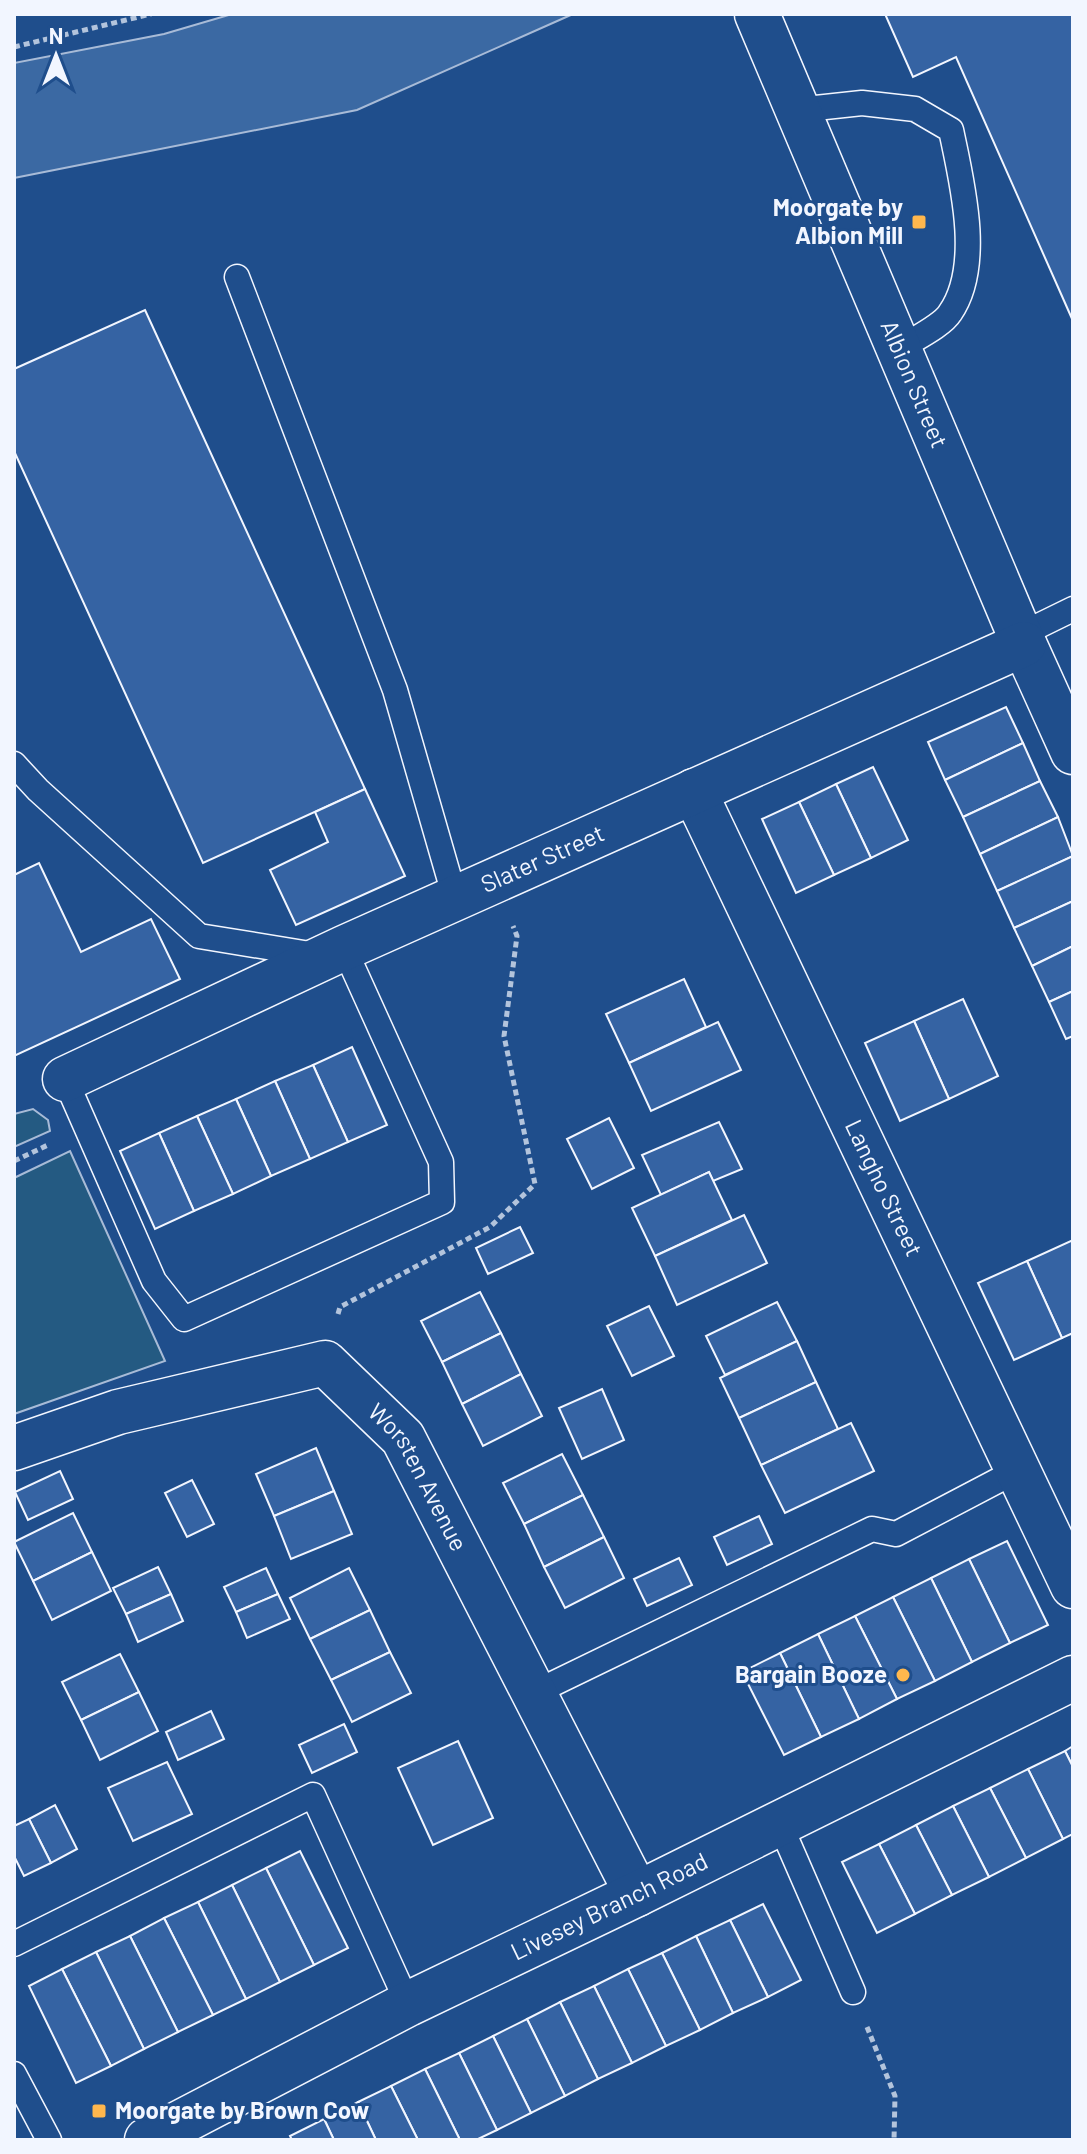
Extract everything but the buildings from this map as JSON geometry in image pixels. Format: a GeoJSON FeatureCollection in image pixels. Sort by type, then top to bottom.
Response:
{"type":"FeatureCollection","features":[{"type":"Feature","properties":{"kind":"street","name":"Albion Street"},"geometry":{"type":"LineString","coordinates":[[757,14],[1022,640],[1073,752]]}},
{"type":"Feature","properties":{"kind":"street","name":"Slater Street"},"geometry":{"type":"LineString","coordinates":[[65,1079],[336,952],[1022,640]]}},
{"type":"Feature","properties":{"kind":"street","name":"Langho Street"},"geometry":{"type":"LineString","coordinates":[[694,791],[1073,1586]]}},
{"type":"Feature","properties":{"kind":"street","name":"Worsten Avenue"},"geometry":{"type":"LineString","coordinates":[[14,1448],[118,1412],[325,1363],[403,1438],[637,1894]]}},
{"type":"Feature","properties":{"kind":"street","name":"Livesey Branch Road"},"geometry":{"type":"LineString","coordinates":[[147,2140],[408,2004],[1073,1678]]}},
{"type":"Feature","properties":{"kind":"lane"},"geometry":{"type":"LineString","coordinates":[[797,110],[862,103],[915,109],[951,130],[968,241],[963,286],[949,316],[899,349]]}},
{"type":"Feature","properties":{"kind":"lane"},"geometry":{"type":"LineString","coordinates":[[237,277],[395,690],[455,898]]}},
{"type":"Feature","properties":{"kind":"lane"},"geometry":{"type":"LineString","coordinates":[[1022,640],[1073,609]]}},
{"type":"Feature","properties":{"kind":"lane"},"geometry":{"type":"LineString","coordinates":[[14,764],[38,790],[199,936],[336,952],[441,1162],[442,1202],[184,1319],[154,1281],[65,1079]]}},
{"type":"Feature","properties":{"kind":"lane"},"geometry":{"type":"LineString","coordinates":[[534,1693],[872,1529],[896,1534],[1016,1471]]}},
{"type":"Feature","properties":{"kind":"lane"},"geometry":{"type":"LineString","coordinates":[[14,1944],[313,1795],[408,2004]]}},
{"type":"Feature","properties":{"kind":"lane"},"geometry":{"type":"LineString","coordinates":[[779,1822],[853,1992]]}},
{"type":"Feature","properties":{"kind":"lane"},"geometry":{"type":"LineString","coordinates":[[14,2074],[49,2140]]}},
{"type":"Feature","properties":{"kind":"path"},"geometry":{"type":"LineString","coordinates":[[14,47],[151,14]]}},
{"type":"Feature","properties":{"kind":"path"},"geometry":{"type":"LineString","coordinates":[[853,1992],[895,2096],[894,2140]]}},
{"type":"Feature","properties":{"kind":"shaded area"},"geometry":{"type":"Polygon","coordinates":[[[232,14],[573,14],[357,110],[14,178],[14,63],[164,34],[232,14]]]}},
{"type":"Feature","properties":{"kind":"shaded area"},"geometry":{"type":"Polygon","coordinates":[[[33,1109],[48,1120],[50,1131],[14,1147],[14,1114],[33,1109]]]}},
{"type":"Feature","properties":{"kind":"shaded area"},"geometry":{"type":"Polygon","coordinates":[[[70,1151],[165,1361],[14,1414],[14,1178],[70,1151]]]}},
{"type":"Feature","properties":{"kind":"place","name":"Moorgate by Albion Mill"},"geometry":{"type":"Point","coordinates":[919,222]}},
{"type":"Feature","properties":{"kind":"place","name":"Bargain Booze"},"geometry":{"type":"Point","coordinates":[903,1675]}},
{"type":"Feature","properties":{"kind":"place","name":"Moorgate by Brown Cow"},"geometry":{"type":"Point","coordinates":[99,2111]}}]}
